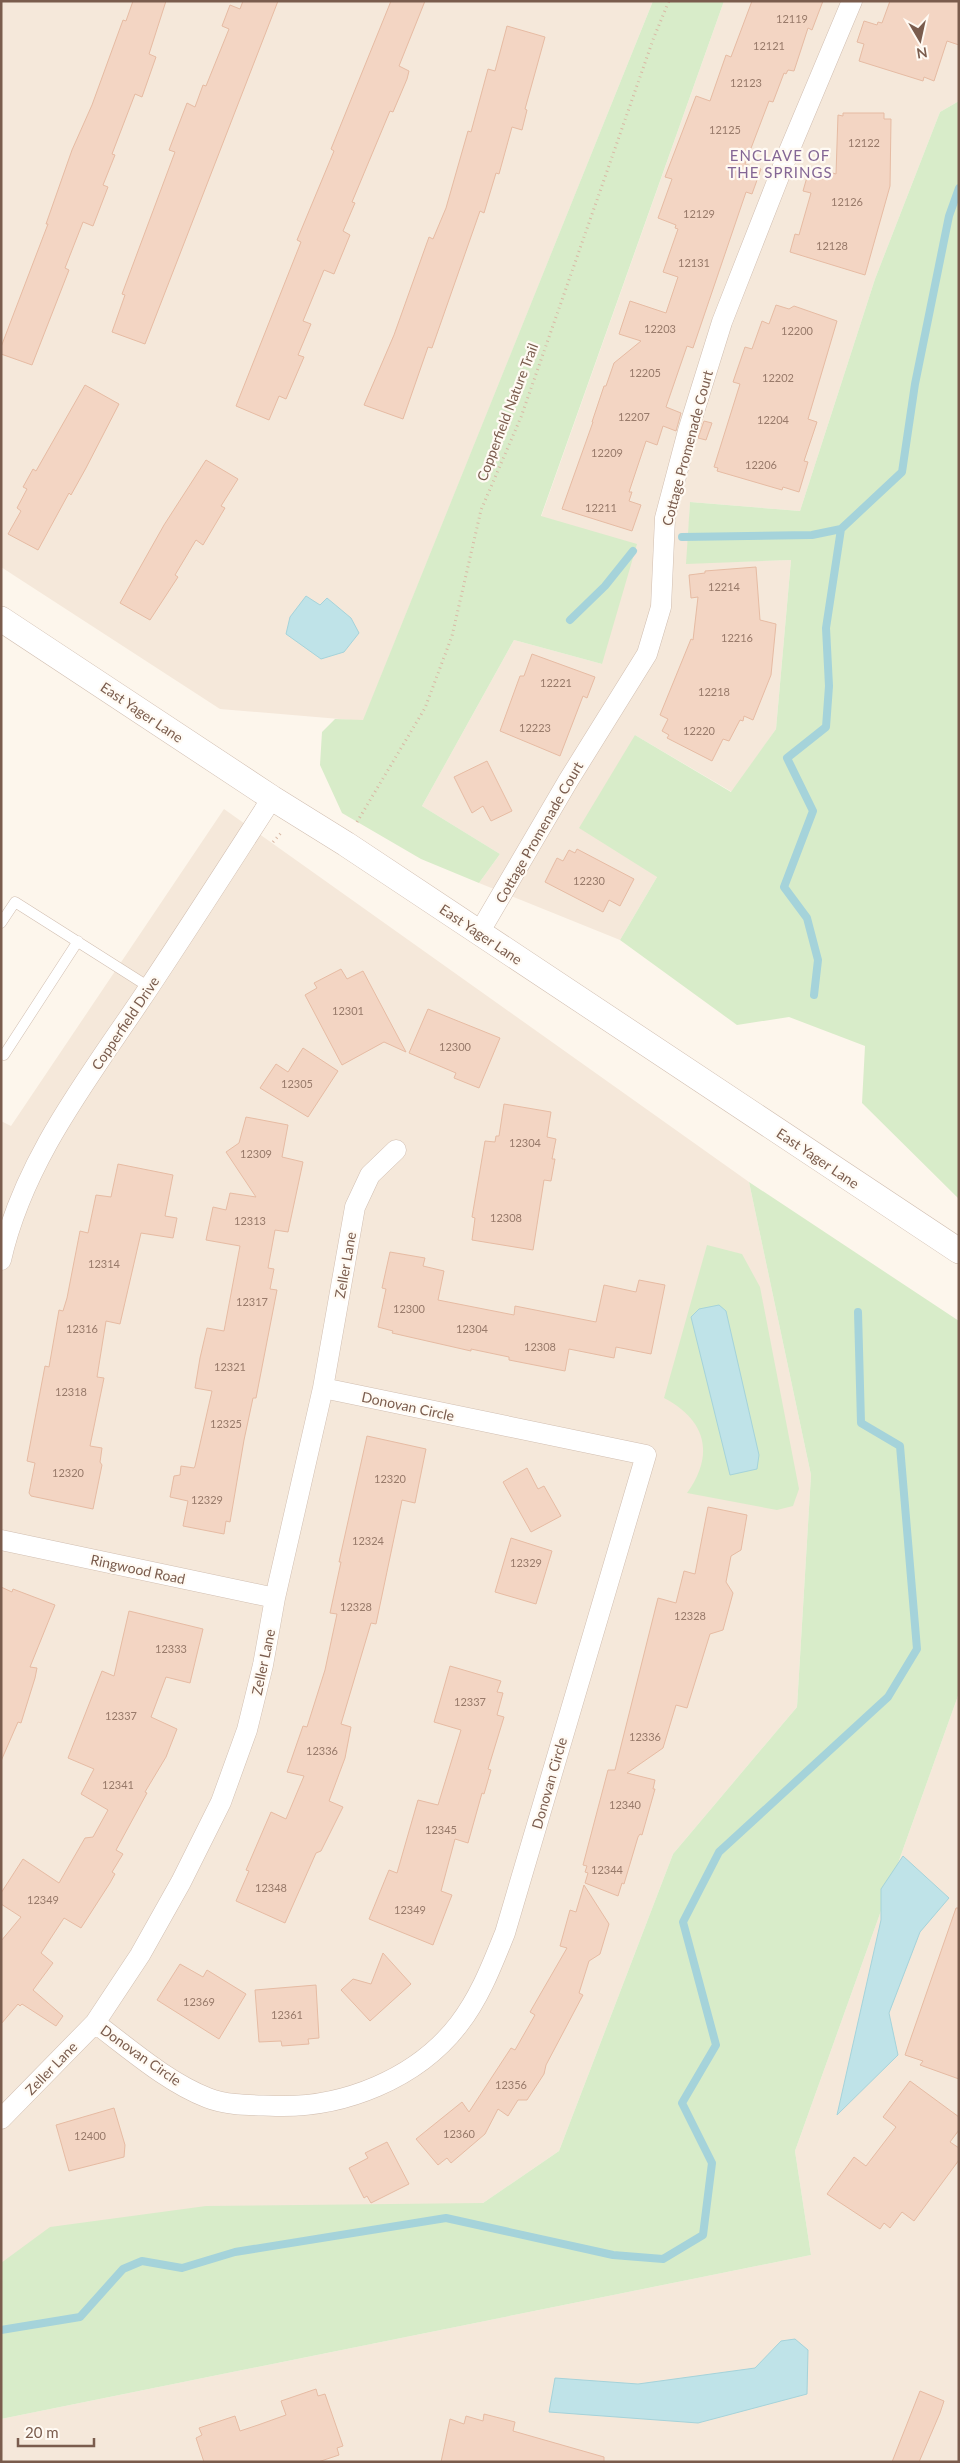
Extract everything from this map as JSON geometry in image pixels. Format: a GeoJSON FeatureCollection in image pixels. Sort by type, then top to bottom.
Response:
{"type":"FeatureCollection","features":[{"type":"Feature","properties":{"kind":"street","name":"Cottage Promenade Court"},"geometry":{"type":"LineString","coordinates":[[479,932],[573,773],[647,654],[661,607],[665,518],[688,431],[716,340],[789,151],[852,1]]}},
{"type":"Feature","properties":{"kind":"street","name":"East Yager Lane"},"geometry":{"type":"LineString","coordinates":[[1,619],[272,798],[346,844],[959,1251]]}},
{"type":"Feature","properties":{"kind":"street","name":"Copperfield Drive"},"geometry":{"type":"LineString","coordinates":[[1,1260],[29,1176],[60,1120],[272,798]]}},
{"type":"Feature","properties":{"kind":"street","name":"Zeller Lane"},"geometry":{"type":"LineString","coordinates":[[1,2119],[95,2023],[140,1955],[181,1882],[221,1802],[247,1730],[263,1666],[275,1598],[323,1388],[355,1207],[370,1175],[396,1150]]}},
{"type":"Feature","properties":{"kind":"street","name":"Donovan Circle"},"geometry":{"type":"LineString","coordinates":[[95,2023],[168,2077],[209,2099],[247,2105],[313,2104],[350,2096],[388,2082],[423,2060],[459,2025],[485,1984],[505,1933],[646,1455],[323,1388]]}},
{"type":"Feature","properties":{"kind":"street","name":"Ringwood Road"},"geometry":{"type":"LineString","coordinates":[[1,1540],[275,1598]]}},
{"type":"Feature","properties":{"kind":"lane"},"geometry":{"type":"LineString","coordinates":[[1,923],[15,902],[149,987]]}},
{"type":"Feature","properties":{"kind":"lane"},"geometry":{"type":"LineString","coordinates":[[1,1054],[4,1055],[78,941]]}},
{"type":"Feature","properties":{"kind":"path","name":"Copperfield Nature Trail"},"geometry":{"type":"LineString","coordinates":[[355,824],[425,708],[452,636],[481,510],[521,417],[654,37],[670,1]]}},
{"type":"Feature","properties":{"kind":"shaded area"},"geometry":{"type":"Polygon","coordinates":[[[1,1],[653,1],[363,721],[220,709],[1,567],[1,1]]]}},
{"type":"Feature","properties":{"kind":"shaded area"},"geometry":{"type":"Polygon","coordinates":[[[724,1],[959,1],[959,101],[940,112],[875,279],[800,511],[690,502],[687,563],[791,560],[776,729],[732,792],[635,735],[657,877],[620,940],[479,883],[500,854],[422,806],[514,640],[602,664],[541,517],[724,1]]]}},
{"type":"Feature","properties":{"kind":"shaded area"},"geometry":{"type":"Polygon","coordinates":[[[224,809],[749,1182],[811,1475],[797,1707],[673,1854],[559,2151],[483,2203],[1,2380],[1,1121],[11,1126],[224,809]]]}},
{"type":"Feature","properties":{"kind":"shaded area"},"geometry":{"type":"Polygon","coordinates":[[[959,1693],[959,2462],[1,2462],[1,2419],[811,2255],[795,2151],[959,1693]]]}},
{"type":"Feature","properties":{"kind":"green space"},"geometry":{"type":"Polygon","coordinates":[[[653,1],[724,1],[541,516],[637,544],[602,664],[514,640],[422,806],[500,854],[479,883],[421,859],[342,813],[320,765],[322,732],[335,719],[363,720],[653,1]]]}},
{"type":"Feature","properties":{"kind":"green space"},"geometry":{"type":"Polygon","coordinates":[[[959,101],[959,1199],[862,1103],[865,1046],[789,1017],[737,1025],[620,940],[657,877],[579,828],[635,735],[731,792],[776,729],[791,560],[686,564],[690,502],[800,511],[875,279],[940,112],[959,101]]]}},
{"type":"Feature","properties":{"kind":"green space"},"geometry":{"type":"Polygon","coordinates":[[[749,1182],[959,1321],[959,1693],[795,2151],[811,2255],[1,2419],[1,2263],[50,2227],[206,2206],[483,2203],[559,2151],[673,1854],[797,1707],[811,1475],[749,1182]]]}},
{"type":"Feature","properties":{"kind":"green space"},"geometry":{"type":"Polygon","coordinates":[[[707,1245],[742,1254],[760,1287],[799,1489],[793,1506],[777,1510],[687,1493],[696,1479],[701,1465],[702,1439],[697,1427],[689,1417],[664,1398],[707,1245]]]}},
{"type":"Feature","properties":{"kind":"water"},"geometry":{"type":"Polygon","coordinates":[[[306,596],[320,605],[327,598],[351,618],[359,633],[344,652],[321,659],[286,634],[290,617],[306,596]]]}},
{"type":"Feature","properties":{"kind":"water"},"geometry":{"type":"Polygon","coordinates":[[[719,1305],[726,1311],[759,1455],[757,1469],[730,1475],[691,1317],[699,1309],[719,1305]]]}},
{"type":"Feature","properties":{"kind":"water"},"geometry":{"type":"Polygon","coordinates":[[[903,1856],[949,1898],[920,1932],[889,2013],[898,2055],[837,2115],[881,1920],[881,1889],[903,1856]]]}},
{"type":"Feature","properties":{"kind":"water"},"geometry":{"type":"Polygon","coordinates":[[[795,2339],[808,2350],[807,2394],[698,2423],[549,2412],[555,2378],[638,2384],[755,2368],[781,2341],[795,2339]]]}},
{"type":"Feature","properties":{"kind":"building"},"geometry":{"type":"Polygon","coordinates":[[[133,1],[166,1],[149,54],[156,57],[142,97],[135,94],[112,154],[115,155],[103,185],[108,187],[93,226],[83,222],[65,268],[69,270],[32,365],[1,354],[1,347],[48,224],[46,224],[72,150],[92,105],[123,20],[126,21],[133,1]]]}},
{"type":"Feature","properties":{"kind":"building"},"geometry":{"type":"Polygon","coordinates":[[[243,1],[278,1],[145,344],[112,332],[125,295],[122,294],[175,152],[169,150],[187,103],[195,107],[203,85],[206,86],[229,29],[222,26],[230,5],[240,9],[243,1]]]}},
{"type":"Feature","properties":{"kind":"building"},"geometry":{"type":"Polygon","coordinates":[[[391,1],[425,1],[399,66],[409,71],[407,79],[393,112],[390,111],[352,202],[355,203],[343,231],[350,235],[334,274],[324,270],[303,321],[311,324],[298,355],[304,357],[286,399],[279,396],[269,420],[236,406],[301,242],[297,240],[334,151],[331,149],[391,1]]]}},
{"type":"Feature","properties":{"kind":"building"},"geometry":{"type":"Polygon","coordinates":[[[752,1],[823,1],[812,30],[808,28],[794,71],[788,70],[786,74],[784,73],[773,102],[769,101],[745,164],[761,169],[752,194],[746,192],[693,348],[687,346],[666,407],[681,413],[676,431],[663,426],[657,445],[646,441],[629,492],[632,492],[629,501],[641,505],[632,531],[562,509],[604,386],[606,386],[614,363],[641,341],[619,334],[630,301],[666,313],[678,277],[663,272],[678,229],[675,228],[676,225],[658,218],[672,179],[665,177],[696,96],[710,101],[726,55],[731,57],[752,1]]]}},
{"type":"Feature","properties":{"kind":"building"},"geometry":{"type":"Polygon","coordinates":[[[890,1],[959,1],[959,45],[947,41],[934,81],[924,77],[923,81],[859,61],[864,44],[857,42],[864,21],[877,25],[878,22],[882,23],[890,1]]]}},
{"type":"Feature","properties":{"kind":"building"},"geometry":{"type":"Polygon","coordinates":[[[507,26],[545,37],[525,109],[527,110],[522,130],[512,127],[499,174],[496,173],[484,213],[480,211],[432,348],[428,347],[403,419],[364,405],[394,335],[429,237],[433,239],[446,208],[468,131],[471,132],[488,69],[495,71],[507,26]]]}},
{"type":"Feature","properties":{"kind":"building"},"geometry":{"type":"Polygon","coordinates":[[[843,113],[884,113],[884,119],[891,119],[890,186],[865,275],[790,252],[795,234],[799,235],[811,193],[803,191],[809,170],[825,174],[826,171],[836,174],[838,115],[843,116],[843,113]]]}},
{"type":"Feature","properties":{"kind":"building"},"geometry":{"type":"Polygon","coordinates":[[[776,305],[789,309],[794,306],[837,321],[808,419],[817,422],[804,461],[808,462],[799,492],[783,487],[782,490],[717,471],[718,468],[714,467],[740,384],[733,382],[745,347],[752,349],[762,321],[769,324],[776,305]]]}},
{"type":"Feature","properties":{"kind":"building"},"geometry":{"type":"Polygon","coordinates":[[[85,385],[119,404],[86,468],[71,495],[69,493],[38,550],[8,534],[21,511],[17,508],[27,489],[23,487],[33,469],[36,471],[85,385]]]}},
{"type":"Feature","properties":{"kind":"building"},"geometry":{"type":"Polygon","coordinates":[[[704,421],[712,423],[706,440],[698,438],[704,421]]]}},
{"type":"Feature","properties":{"kind":"building"},"geometry":{"type":"Polygon","coordinates":[[[206,460],[238,479],[221,506],[225,508],[203,545],[196,540],[175,575],[178,577],[150,620],[120,603],[164,525],[206,460]]]}},
{"type":"Feature","properties":{"kind":"building"},"geometry":{"type":"Polygon","coordinates":[[[756,567],[760,620],[776,624],[771,675],[753,720],[744,716],[743,721],[740,720],[729,741],[723,739],[712,761],[667,738],[669,735],[662,731],[668,719],[660,715],[691,639],[693,640],[698,597],[691,598],[689,575],[705,573],[705,571],[756,567]]]}},
{"type":"Feature","properties":{"kind":"building"},"geometry":{"type":"Polygon","coordinates":[[[532,654],[595,677],[587,698],[583,696],[560,756],[500,731],[520,676],[524,676],[532,654]]]}},
{"type":"Feature","properties":{"kind":"building"},"geometry":{"type":"Polygon","coordinates":[[[487,761],[512,811],[491,821],[483,806],[472,813],[454,777],[487,761]]]}},
{"type":"Feature","properties":{"kind":"building"},"geometry":{"type":"Polygon","coordinates":[[[577,849],[634,879],[620,906],[609,900],[603,912],[545,882],[557,858],[563,861],[569,850],[575,853],[577,849]]]}},
{"type":"Feature","properties":{"kind":"building"},"geometry":{"type":"Polygon","coordinates":[[[341,969],[347,979],[363,971],[406,1052],[384,1042],[342,1065],[305,995],[317,988],[314,983],[341,969]]]}},
{"type":"Feature","properties":{"kind":"building"},"geometry":{"type":"Polygon","coordinates":[[[428,1009],[500,1038],[479,1088],[454,1078],[456,1073],[409,1053],[428,1009]]]}},
{"type":"Feature","properties":{"kind":"building"},"geometry":{"type":"Polygon","coordinates":[[[303,1048],[338,1071],[308,1117],[260,1088],[276,1064],[288,1072],[303,1048]]]}},
{"type":"Feature","properties":{"kind":"building"},"geometry":{"type":"Polygon","coordinates":[[[504,1104],[551,1112],[547,1137],[556,1139],[552,1159],[555,1159],[551,1181],[544,1180],[533,1250],[472,1240],[475,1218],[472,1217],[485,1141],[495,1142],[496,1136],[499,1136],[504,1104]]]}},
{"type":"Feature","properties":{"kind":"building"},"geometry":{"type":"Polygon","coordinates":[[[246,1117],[288,1125],[282,1157],[303,1162],[288,1232],[275,1230],[268,1268],[274,1269],[270,1289],[277,1290],[256,1398],[253,1398],[244,1440],[230,1522],[226,1521],[224,1534],[183,1526],[188,1501],[170,1497],[174,1476],[180,1475],[181,1466],[194,1468],[195,1466],[212,1391],[195,1388],[200,1358],[207,1328],[224,1331],[240,1246],[206,1240],[213,1207],[226,1210],[230,1193],[256,1197],[226,1152],[239,1143],[246,1117]]]}},
{"type":"Feature","properties":{"kind":"building"},"geometry":{"type":"Polygon","coordinates":[[[118,1164],[173,1175],[165,1216],[177,1218],[173,1238],[141,1233],[120,1324],[106,1321],[97,1377],[104,1378],[90,1446],[102,1448],[100,1462],[102,1465],[93,1509],[31,1496],[29,1493],[35,1463],[27,1461],[45,1366],[49,1367],[59,1310],[63,1311],[67,1298],[80,1231],[88,1233],[96,1195],[111,1197],[118,1164]]]}},
{"type":"Feature","properties":{"kind":"building"},"geometry":{"type":"Polygon","coordinates":[[[390,1252],[425,1258],[423,1266],[444,1271],[438,1300],[514,1315],[515,1306],[596,1322],[604,1285],[636,1292],[639,1280],[665,1285],[651,1354],[616,1347],[614,1358],[569,1349],[565,1371],[509,1360],[509,1357],[471,1349],[471,1351],[392,1333],[393,1331],[378,1327],[386,1289],[382,1288],[390,1252]]]}},
{"type":"Feature","properties":{"kind":"building"},"geometry":{"type":"Polygon","coordinates":[[[367,1436],[426,1449],[415,1503],[402,1500],[376,1624],[371,1623],[341,1724],[351,1727],[345,1758],[329,1801],[343,1807],[321,1851],[316,1853],[285,1923],[236,1901],[249,1871],[246,1870],[271,1812],[286,1819],[304,1776],[287,1772],[303,1726],[307,1727],[325,1670],[337,1614],[330,1613],[341,1562],[339,1562],[367,1436]]]}},
{"type":"Feature","properties":{"kind":"building"},"geometry":{"type":"Polygon","coordinates":[[[527,1468],[538,1489],[544,1486],[561,1516],[531,1532],[503,1482],[527,1468]]]}},
{"type":"Feature","properties":{"kind":"building"},"geometry":{"type":"Polygon","coordinates":[[[708,1507],[747,1515],[741,1550],[731,1556],[726,1582],[733,1593],[723,1630],[710,1634],[687,1708],[676,1705],[663,1748],[627,1773],[655,1780],[653,1789],[655,1789],[642,1835],[640,1834],[638,1837],[624,1884],[622,1883],[618,1896],[585,1883],[588,1873],[585,1872],[587,1866],[583,1865],[608,1770],[615,1770],[658,1598],[676,1603],[684,1571],[695,1574],[708,1507]]]}},
{"type":"Feature","properties":{"kind":"building"},"geometry":{"type":"Polygon","coordinates":[[[511,1538],[552,1551],[536,1604],[495,1592],[511,1538]]]}},
{"type":"Feature","properties":{"kind":"building"},"geometry":{"type":"Polygon","coordinates":[[[1,1587],[12,1592],[13,1589],[55,1605],[30,1667],[37,1668],[21,1723],[18,1722],[1,1761],[1,1587]]]}},
{"type":"Feature","properties":{"kind":"building"},"geometry":{"type":"Polygon","coordinates":[[[129,1611],[203,1629],[190,1683],[166,1677],[151,1717],[177,1729],[166,1757],[145,1792],[147,1793],[116,1850],[123,1854],[112,1872],[115,1874],[110,1883],[81,1928],[64,1918],[41,1953],[53,1963],[33,1990],[63,2016],[56,2026],[22,2004],[20,2006],[18,2004],[1,2024],[1,1941],[21,1917],[1,1904],[1,1893],[23,1859],[59,1883],[85,1838],[93,1837],[108,1810],[81,1794],[94,1769],[68,1758],[102,1671],[114,1676],[129,1611]]]}},
{"type":"Feature","properties":{"kind":"building"},"geometry":{"type":"Polygon","coordinates":[[[450,1666],[501,1681],[497,1692],[503,1693],[497,1715],[504,1717],[488,1769],[491,1770],[484,1794],[482,1793],[468,1843],[455,1839],[441,1891],[452,1895],[433,1945],[369,1919],[389,1870],[397,1873],[418,1800],[438,1805],[461,1730],[434,1722],[450,1666]]]}},
{"type":"Feature","properties":{"kind":"building"},"geometry":{"type":"Polygon","coordinates":[[[584,1885],[609,1924],[600,1954],[589,1961],[579,1993],[583,1995],[546,2065],[544,2074],[527,2100],[518,2100],[508,2116],[498,2109],[485,2134],[451,2163],[447,2158],[438,2165],[416,2139],[462,2102],[469,2112],[511,2048],[515,2050],[535,2015],[530,2012],[567,1948],[560,1946],[570,1910],[576,1912],[584,1885]]]}},
{"type":"Feature","properties":{"kind":"building"},"geometry":{"type":"Polygon","coordinates":[[[956,1908],[959,1908],[959,2079],[920,2065],[923,2061],[905,2055],[956,1908]]]}},
{"type":"Feature","properties":{"kind":"building"},"geometry":{"type":"Polygon","coordinates":[[[383,1953],[411,1984],[370,2021],[341,1990],[353,1979],[371,1984],[383,1953]]]}},
{"type":"Feature","properties":{"kind":"building"},"geometry":{"type":"Polygon","coordinates":[[[180,1964],[203,1977],[207,1970],[246,1994],[219,2039],[157,2000],[180,1964]]]}},
{"type":"Feature","properties":{"kind":"building"},"geometry":{"type":"Polygon","coordinates":[[[316,1985],[319,2038],[308,2039],[309,2044],[282,2046],[281,2041],[259,2042],[255,1990],[316,1985]]]}},
{"type":"Feature","properties":{"kind":"building"},"geometry":{"type":"Polygon","coordinates":[[[910,2081],[959,2117],[959,2130],[950,2142],[959,2148],[959,2160],[914,2221],[902,2212],[890,2228],[884,2223],[880,2229],[827,2194],[854,2157],[866,2166],[896,2127],[883,2117],[910,2081]]]}},
{"type":"Feature","properties":{"kind":"building"},"geometry":{"type":"Polygon","coordinates":[[[114,2108],[125,2145],[124,2157],[69,2171],[56,2125],[114,2108]]]}},
{"type":"Feature","properties":{"kind":"building"},"geometry":{"type":"Polygon","coordinates":[[[387,2142],[409,2184],[371,2203],[367,2196],[364,2198],[349,2168],[368,2158],[365,2153],[387,2142]]]}},
{"type":"Feature","properties":{"kind":"building"},"geometry":{"type":"Polygon","coordinates":[[[316,2389],[318,2396],[325,2394],[343,2446],[337,2448],[339,2455],[318,2462],[204,2462],[196,2438],[202,2435],[199,2428],[235,2416],[240,2431],[258,2425],[286,2415],[281,2401],[316,2389]]]}},
{"type":"Feature","properties":{"kind":"building"},"geometry":{"type":"Polygon","coordinates":[[[920,2391],[944,2401],[940,2413],[919,2462],[892,2462],[920,2391]]]}},
{"type":"Feature","properties":{"kind":"building"},"geometry":{"type":"Polygon","coordinates":[[[484,2414],[515,2422],[513,2431],[604,2457],[604,2462],[441,2462],[450,2419],[464,2424],[466,2416],[483,2421],[484,2414]]]}},
{"type":"Feature","properties":{"kind":"waterway"},"geometry":{"type":"LineString","coordinates":[[814,995],[818,960],[807,918],[784,887],[813,811],[787,758],[826,727],[829,686],[826,628],[841,529],[902,472],[915,384],[949,216],[959,188]]}},
{"type":"Feature","properties":{"kind":"waterway"},"geometry":{"type":"LineString","coordinates":[[682,537],[812,535],[841,529]]}},
{"type":"Feature","properties":{"kind":"waterway"},"geometry":{"type":"LineString","coordinates":[[570,620],[605,586],[633,551]]}},
{"type":"Feature","properties":{"kind":"waterway"},"geometry":{"type":"LineString","coordinates":[[1,2330],[80,2317],[123,2269],[142,2261],[182,2268],[235,2252],[446,2218],[613,2255],[663,2259],[703,2235],[712,2163],[682,2103],[716,2045],[683,1922],[719,1852],[888,1697],[917,1649],[900,1446],[861,1423],[858,1312]]}},
{"type":"Feature","properties":{"kind":"district","name":"ENCLAVE OF THE SPRINGS"},"geometry":{"type":"Point","coordinates":[780,164]}}]}
